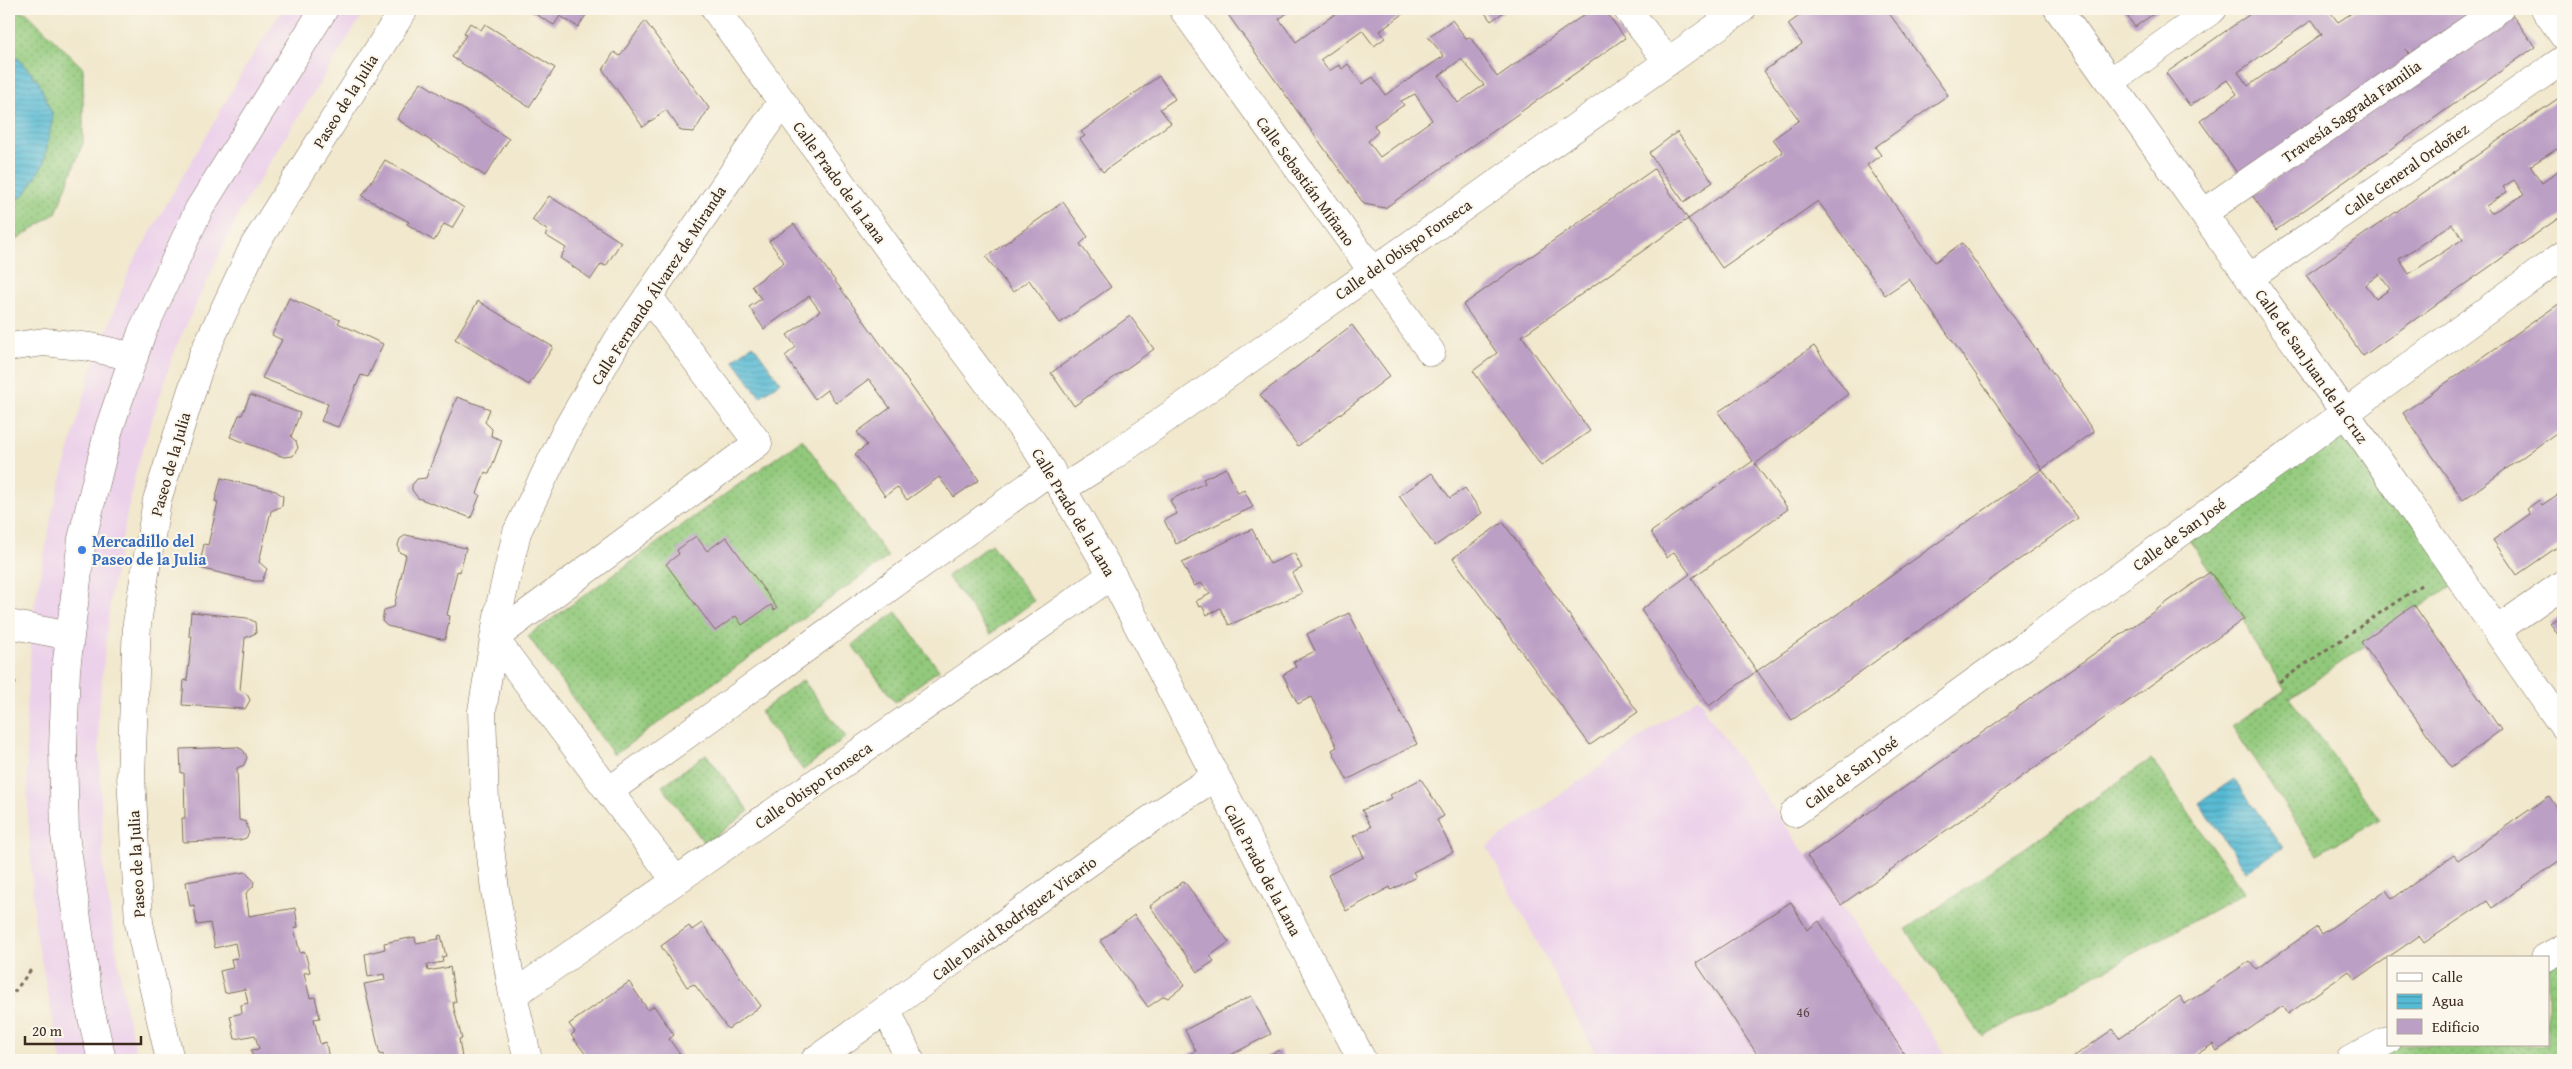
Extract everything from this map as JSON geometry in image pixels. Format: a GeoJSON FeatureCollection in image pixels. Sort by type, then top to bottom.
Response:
{"type":"FeatureCollection","features":[{"type":"Feature","properties":{"kind":"street"},"geometry":{"type":"LineString","coordinates":[[102,1060],[89,1004],[65,834],[63,748],[70,636],[82,539],[109,429],[142,332],[199,210],[324,9]]}},
{"type":"Feature","properties":{"kind":"street","name":"Paseo de la Julia"},"geometry":{"type":"LineString","coordinates":[[170,1060],[139,923],[131,776],[137,623],[157,500],[203,354],[254,246],[404,9]]}},
{"type":"Feature","properties":{"kind":"street","name":"Calle Prado de la Lana"},"geometry":{"type":"LineString","coordinates":[[715,9],[925,300],[1033,443],[1057,480],[1112,575],[1362,1060]]}},
{"type":"Feature","properties":{"kind":"street","name":"Calle Sebastián Miñano"},"geometry":{"type":"LineString","coordinates":[[1183,9],[1431,352]]}},
{"type":"Feature","properties":{"kind":"street"},"geometry":{"type":"LineString","coordinates":[[1627,9],[1668,62]]}},
{"type":"Feature","properties":{"kind":"street","name":"Calle del Obispo Fonseca"},"geometry":{"type":"LineString","coordinates":[[1057,480],[1106,461],[1372,270],[1742,9]]}},
{"type":"Feature","properties":{"kind":"street","name":"Calle de San Juan de la Cruz"},"geometry":{"type":"LineString","coordinates":[[2058,9],[2451,564],[2563,726]]}},
{"type":"Feature","properties":{"kind":"street"},"geometry":{"type":"LineString","coordinates":[[2110,82],[2213,9]]}},
{"type":"Feature","properties":{"kind":"street","name":"Travesía Sagrada Familia"},"geometry":{"type":"LineString","coordinates":[[2203,213],[2499,9]]}},
{"type":"Feature","properties":{"kind":"street"},"geometry":{"type":"LineString","coordinates":[[2545,9],[2563,35]]}},
{"type":"Feature","properties":{"kind":"street","name":"Calle General Ordoñez"},"geometry":{"type":"LineString","coordinates":[[2249,278],[2563,60]]}},
{"type":"Feature","properties":{"kind":"street","name":"Calle Fernando Álvarez de Miranda"},"geometry":{"type":"LineString","coordinates":[[528,1060],[513,994],[495,890],[485,803],[482,711],[494,638],[517,532],[567,429],[618,340],[782,102]]}},
{"type":"Feature","properties":{"kind":"street","name":"Calle de San José"},"geometry":{"type":"LineString","coordinates":[[1794,813],[2563,255]]}},
{"type":"Feature","properties":{"kind":"street"},"geometry":{"type":"LineString","coordinates":[[648,296],[758,443],[494,638],[676,880]]}},
{"type":"Feature","properties":{"kind":"street"},"geometry":{"type":"LineString","coordinates":[[9,347],[44,342],[90,347],[134,357]]}},
{"type":"Feature","properties":{"kind":"street"},"geometry":{"type":"LineString","coordinates":[[609,791],[1057,480]]}},
{"type":"Feature","properties":{"kind":"street","name":"Calle Obispo Fonseca"},"geometry":{"type":"LineString","coordinates":[[513,994],[1112,575]]}},
{"type":"Feature","properties":{"kind":"street"},"geometry":{"type":"LineString","coordinates":[[2497,630],[2563,584]]}},
{"type":"Feature","properties":{"kind":"street"},"geometry":{"type":"LineString","coordinates":[[9,624],[70,636]]}},
{"type":"Feature","properties":{"kind":"street","name":"Calle David Rodríguez Vicario"},"geometry":{"type":"LineString","coordinates":[[814,1060],[887,1011],[1157,814],[1215,777]]}},
{"type":"Feature","properties":{"kind":"street"},"geometry":{"type":"LineString","coordinates":[[2549,956],[2563,948]]}},
{"type":"Feature","properties":{"kind":"street"},"geometry":{"type":"LineString","coordinates":[[887,1011],[910,1060]]}},
{"type":"Feature","properties":{"kind":"street"},"geometry":{"type":"LineString","coordinates":[[2350,1060],[2387,1041]]}},
{"type":"Feature","properties":{"kind":"path"},"geometry":{"type":"LineString","coordinates":[[2280,682],[2451,564]]}},
{"type":"Feature","properties":{"kind":"path"},"geometry":{"type":"LineString","coordinates":[[9,691],[17,680]]}},
{"type":"Feature","properties":{"kind":"path"},"geometry":{"type":"LineString","coordinates":[[9,1000],[33,967]]}},
{"type":"Feature","properties":{"kind":"shaded area","name":"Mercadillo del Paseo de la Julia"},"geometry":{"type":"Polygon","coordinates":[[[283,9],[366,9],[241,209],[175,349],[136,470],[111,592],[98,717],[104,873],[126,1010],[138,1060],[61,1060],[35,929],[28,813],[26,708],[34,608],[53,509],[89,377],[131,266],[245,68],[283,9]]]}},
{"type":"Feature","properties":{"kind":"shaded area"},"geometry":{"type":"Polygon","coordinates":[[[1698,697],[1705,706],[1703,708],[1950,1060],[1599,1060],[1487,847],[1698,697]]]}},
{"type":"Feature","properties":{"kind":"green space"},"geometry":{"type":"Polygon","coordinates":[[[9,9],[27,13],[83,68],[83,143],[56,213],[9,245],[9,9]]]}},
{"type":"Feature","properties":{"kind":"green space"},"geometry":{"type":"Polygon","coordinates":[[[2345,414],[2461,579],[2290,698],[2380,819],[2317,854],[2232,726],[2285,690],[2253,641],[2244,619],[2183,531],[2345,414]]]}},
{"type":"Feature","properties":{"kind":"green space"},"geometry":{"type":"Polygon","coordinates":[[[802,439],[888,557],[614,755],[528,636],[802,439]]]}},
{"type":"Feature","properties":{"kind":"green space"},"geometry":{"type":"Polygon","coordinates":[[[991,544],[1034,601],[990,634],[947,576],[991,544]]]}},
{"type":"Feature","properties":{"kind":"green space"},"geometry":{"type":"Polygon","coordinates":[[[896,612],[939,670],[895,702],[852,645],[896,612]]]}},
{"type":"Feature","properties":{"kind":"green space"},"geometry":{"type":"Polygon","coordinates":[[[803,680],[846,737],[803,770],[760,712],[803,680]]]}},
{"type":"Feature","properties":{"kind":"green space"},"geometry":{"type":"Polygon","coordinates":[[[706,754],[749,811],[705,844],[662,786],[706,754]]]}},
{"type":"Feature","properties":{"kind":"green space"},"geometry":{"type":"Polygon","coordinates":[[[2151,759],[2244,893],[1983,1037],[1906,930],[2151,759]]]}},
{"type":"Feature","properties":{"kind":"green space"},"geometry":{"type":"Polygon","coordinates":[[[2563,948],[2563,1060],[2350,1060],[2387,1045],[2550,1046],[2550,957],[2563,948]]]}},
{"type":"Feature","properties":{"kind":"water"},"geometry":{"type":"Polygon","coordinates":[[[9,48],[39,82],[53,116],[44,163],[26,193],[9,205],[9,48]]]}},
{"type":"Feature","properties":{"kind":"water"},"geometry":{"type":"Polygon","coordinates":[[[753,345],[780,382],[760,397],[733,360],[753,345]]]}},
{"type":"Feature","properties":{"kind":"water"},"geometry":{"type":"Polygon","coordinates":[[[2234,779],[2283,848],[2246,871],[2199,803],[2234,779]]]}},
{"type":"Feature","properties":{"kind":"building"},"geometry":{"type":"Polygon","coordinates":[[[527,9],[590,9],[578,27],[560,16],[554,25],[527,9]]]}},
{"type":"Feature","properties":{"kind":"building"},"geometry":{"type":"Polygon","coordinates":[[[1224,9],[1293,9],[1279,19],[1296,42],[1339,11],[1337,9],[1410,9],[1380,31],[1385,38],[1374,46],[1362,30],[1320,60],[1329,71],[1339,65],[1342,69],[1348,64],[1362,84],[1373,77],[1385,95],[1444,56],[1428,37],[1452,20],[1466,38],[1470,37],[1497,77],[1592,9],[1604,9],[1625,38],[1385,208],[1364,204],[1224,9]],[[1461,59],[1439,76],[1458,103],[1484,85],[1461,59]],[[1415,94],[1401,101],[1404,105],[1374,125],[1378,132],[1368,141],[1380,157],[1432,120],[1415,94]]]}},
{"type":"Feature","properties":{"kind":"building"},"geometry":{"type":"Polygon","coordinates":[[[1482,9],[1508,9],[1491,21],[1482,9]]]}},
{"type":"Feature","properties":{"kind":"building"},"geometry":{"type":"Polygon","coordinates":[[[1809,9],[1886,9],[1948,95],[1875,147],[1881,155],[1867,165],[1935,262],[1962,243],[2094,432],[2042,469],[1909,279],[1885,295],[1818,201],[1722,268],[1688,219],[1783,152],[1773,139],[1799,120],[1764,71],[1802,44],[1788,24],[1809,9]]]}},
{"type":"Feature","properties":{"kind":"building"},"geometry":{"type":"Polygon","coordinates":[[[2122,9],[2160,9],[2135,27],[2122,9]]]}},
{"type":"Feature","properties":{"kind":"building"},"geometry":{"type":"Polygon","coordinates":[[[2257,9],[2328,9],[2338,22],[2358,9],[2478,9],[2411,57],[2406,49],[2410,57],[2240,177],[2200,121],[2237,94],[2227,80],[2190,106],[2166,73],[2257,9]],[[2312,20],[2238,72],[2248,86],[2322,34],[2312,20]]]}},
{"type":"Feature","properties":{"kind":"building"},"geometry":{"type":"Polygon","coordinates":[[[2511,13],[2535,47],[2276,230],[2252,195],[2511,13]]]}},
{"type":"Feature","properties":{"kind":"building"},"geometry":{"type":"Polygon","coordinates":[[[645,21],[709,108],[694,132],[681,131],[666,110],[643,127],[603,70],[614,52],[620,56],[645,21]]]}},
{"type":"Feature","properties":{"kind":"building"},"geometry":{"type":"Polygon","coordinates":[[[470,23],[481,30],[485,24],[555,68],[529,107],[452,57],[466,35],[464,33],[470,23]]]}},
{"type":"Feature","properties":{"kind":"building"},"geometry":{"type":"Polygon","coordinates":[[[1159,76],[1175,99],[1160,109],[1171,123],[1103,172],[1080,139],[1085,136],[1081,132],[1159,76]]]}},
{"type":"Feature","properties":{"kind":"building"},"geometry":{"type":"Polygon","coordinates":[[[421,82],[509,139],[485,176],[397,119],[421,82]]]}},
{"type":"Feature","properties":{"kind":"building"},"geometry":{"type":"Polygon","coordinates":[[[2563,95],[2563,152],[2560,147],[2530,166],[2542,183],[2563,167],[2563,215],[2363,356],[2306,275],[2563,95]],[[2514,180],[2503,187],[2507,192],[2486,206],[2491,213],[2524,195],[2514,180]],[[2452,224],[2399,259],[2409,274],[2463,239],[2452,224]],[[2379,274],[2365,285],[2376,299],[2390,289],[2379,274]]]}},
{"type":"Feature","properties":{"kind":"building"},"geometry":{"type":"Polygon","coordinates":[[[1677,132],[1713,182],[1684,202],[1649,153],[1677,132]]]}},
{"type":"Feature","properties":{"kind":"building"},"geometry":{"type":"Polygon","coordinates":[[[385,160],[433,187],[464,208],[452,228],[444,224],[434,241],[407,224],[409,222],[362,196],[385,160]]]}},
{"type":"Feature","properties":{"kind":"building"},"geometry":{"type":"Polygon","coordinates":[[[1654,169],[1688,219],[1522,336],[1590,431],[1541,466],[1473,371],[1497,353],[1463,305],[1654,169]]]}},
{"type":"Feature","properties":{"kind":"building"},"geometry":{"type":"Polygon","coordinates":[[[549,196],[621,242],[606,266],[601,264],[591,279],[560,258],[566,248],[545,235],[548,231],[532,220],[549,196]]]}},
{"type":"Feature","properties":{"kind":"building"},"geometry":{"type":"Polygon","coordinates":[[[1063,202],[1088,237],[1080,244],[1111,287],[1060,323],[1029,280],[1013,292],[986,257],[1063,202]]]}},
{"type":"Feature","properties":{"kind":"building"},"geometry":{"type":"Polygon","coordinates":[[[794,224],[979,480],[954,497],[939,477],[907,500],[897,487],[885,496],[855,454],[867,445],[857,432],[890,408],[869,379],[836,403],[827,390],[815,399],[785,356],[796,347],[787,335],[820,311],[809,296],[764,329],[749,307],[761,299],[752,286],[784,262],[769,241],[794,224]]]}},
{"type":"Feature","properties":{"kind":"building"},"geometry":{"type":"Polygon","coordinates":[[[289,298],[340,320],[338,323],[383,344],[368,377],[361,375],[338,427],[321,421],[328,404],[262,378],[282,340],[272,335],[289,298]]]}},
{"type":"Feature","properties":{"kind":"building"},"geometry":{"type":"Polygon","coordinates":[[[478,301],[553,347],[529,385],[455,339],[478,301]]]}},
{"type":"Feature","properties":{"kind":"building"},"geometry":{"type":"Polygon","coordinates":[[[2563,301],[2563,428],[2463,500],[2403,413],[2563,301]]]}},
{"type":"Feature","properties":{"kind":"building"},"geometry":{"type":"Polygon","coordinates":[[[1130,316],[1154,349],[1074,406],[1051,373],[1130,316]]]}},
{"type":"Feature","properties":{"kind":"building"},"geometry":{"type":"Polygon","coordinates":[[[1352,325],[1390,376],[1298,446],[1260,395],[1352,325]]]}},
{"type":"Feature","properties":{"kind":"building"},"geometry":{"type":"Polygon","coordinates":[[[1814,346],[1848,394],[1755,464],[1788,509],[1692,578],[1757,671],[1709,706],[1641,610],[1690,574],[1674,552],[1667,558],[1651,532],[1753,461],[1718,412],[1814,346]]]}},
{"type":"Feature","properties":{"kind":"building"},"geometry":{"type":"Polygon","coordinates":[[[250,395],[300,413],[291,437],[296,441],[298,448],[293,456],[284,457],[230,437],[250,395]]]}},
{"type":"Feature","properties":{"kind":"building"},"geometry":{"type":"Polygon","coordinates":[[[457,397],[490,409],[485,422],[492,429],[491,436],[502,440],[489,474],[485,472],[477,494],[480,495],[471,518],[418,498],[412,490],[412,485],[417,479],[426,478],[457,397]]]}},
{"type":"Feature","properties":{"kind":"building"},"geometry":{"type":"Polygon","coordinates":[[[1226,468],[1238,493],[1244,490],[1253,507],[1176,544],[1164,520],[1177,514],[1170,500],[1205,483],[1203,479],[1226,468]]]}},
{"type":"Feature","properties":{"kind":"building"},"geometry":{"type":"Polygon","coordinates":[[[2042,469],[2078,518],[1792,720],[1757,671],[2042,469]]]}},
{"type":"Feature","properties":{"kind":"building"},"geometry":{"type":"Polygon","coordinates":[[[1432,473],[1450,498],[1465,488],[1482,513],[1435,546],[1399,496],[1432,473]]]}},
{"type":"Feature","properties":{"kind":"building"},"geometry":{"type":"Polygon","coordinates":[[[221,478],[276,491],[283,496],[282,506],[271,511],[259,562],[267,569],[262,581],[254,581],[199,568],[204,544],[208,545],[218,502],[215,501],[221,478]]]}},
{"type":"Feature","properties":{"kind":"building"},"geometry":{"type":"Polygon","coordinates":[[[2563,491],[2563,543],[2517,575],[2493,540],[2530,514],[2527,509],[2539,500],[2542,505],[2563,491]]]}},
{"type":"Feature","properties":{"kind":"building"},"geometry":{"type":"Polygon","coordinates":[[[1503,522],[1638,712],[1590,745],[1453,558],[1503,522]]]}},
{"type":"Feature","properties":{"kind":"building"},"geometry":{"type":"Polygon","coordinates":[[[1252,529],[1270,564],[1294,553],[1302,568],[1292,573],[1302,593],[1229,625],[1220,608],[1207,615],[1202,606],[1199,607],[1196,601],[1210,594],[1201,583],[1194,586],[1182,563],[1252,529]]]}},
{"type":"Feature","properties":{"kind":"building"},"geometry":{"type":"Polygon","coordinates":[[[406,535],[466,548],[460,572],[457,571],[447,615],[450,616],[445,640],[387,626],[382,621],[384,610],[394,607],[406,555],[399,552],[398,545],[400,539],[406,535]]]}},
{"type":"Feature","properties":{"kind":"building"},"geometry":{"type":"Polygon","coordinates":[[[696,536],[707,551],[726,537],[777,608],[774,610],[771,605],[742,625],[736,616],[715,631],[666,564],[679,554],[677,550],[696,536]]]}},
{"type":"Feature","properties":{"kind":"building"},"geometry":{"type":"Polygon","coordinates":[[[2210,572],[2244,619],[1841,905],[1807,856],[2210,572]]]}},
{"type":"Feature","properties":{"kind":"building"},"geometry":{"type":"Polygon","coordinates":[[[2414,605],[2501,730],[2451,767],[2361,642],[2414,605]]]}},
{"type":"Feature","properties":{"kind":"building"},"geometry":{"type":"Polygon","coordinates":[[[191,612],[247,618],[255,622],[256,633],[245,638],[240,690],[247,694],[250,700],[245,709],[182,705],[184,680],[187,681],[192,636],[189,636],[191,612]]]}},
{"type":"Feature","properties":{"kind":"building"},"geometry":{"type":"Polygon","coordinates":[[[1349,613],[1417,744],[1347,780],[1332,750],[1337,747],[1311,697],[1298,704],[1283,675],[1296,667],[1293,662],[1315,651],[1307,634],[1349,613]]]}},
{"type":"Feature","properties":{"kind":"building"},"geometry":{"type":"Polygon","coordinates":[[[2563,614],[2563,642],[2550,623],[2563,614]]]}},
{"type":"Feature","properties":{"kind":"building"},"geometry":{"type":"Polygon","coordinates":[[[237,747],[243,750],[247,757],[244,765],[237,768],[239,820],[246,822],[249,833],[246,838],[240,840],[183,842],[182,818],[185,818],[184,773],[181,773],[180,749],[237,747]]]}},
{"type":"Feature","properties":{"kind":"building"},"geometry":{"type":"Polygon","coordinates":[[[1421,779],[1444,816],[1437,820],[1453,852],[1413,872],[1416,877],[1391,890],[1390,887],[1346,911],[1328,875],[1364,857],[1353,836],[1371,827],[1362,810],[1392,798],[1390,795],[1421,779]]]}},
{"type":"Feature","properties":{"kind":"building"},"geometry":{"type":"Polygon","coordinates":[[[2549,796],[2563,817],[2563,858],[2492,908],[2487,901],[2424,943],[2419,936],[2390,956],[2387,956],[2387,958],[2355,980],[2349,971],[2288,1014],[2283,1006],[2217,1051],[2213,1044],[2188,1060],[2069,1060],[2113,1029],[2119,1038],[2180,996],[2185,1004],[2250,961],[2256,969],[2317,927],[2322,934],[2386,890],[2392,899],[2454,855],[2458,860],[2549,796]]]}},
{"type":"Feature","properties":{"kind":"building"},"geometry":{"type":"Polygon","coordinates":[[[245,872],[254,881],[253,887],[246,893],[249,916],[295,908],[298,927],[294,928],[300,953],[305,952],[310,972],[304,973],[310,998],[315,997],[320,1018],[314,1019],[320,1044],[326,1042],[329,1060],[249,1060],[253,1059],[251,1050],[259,1049],[255,1035],[235,1039],[230,1016],[242,1013],[241,1005],[248,1003],[245,989],[225,993],[220,971],[233,968],[231,959],[238,958],[235,943],[215,948],[210,923],[197,925],[194,905],[190,906],[186,882],[245,872]]]}},
{"type":"Feature","properties":{"kind":"building"},"geometry":{"type":"Polygon","coordinates":[[[1184,881],[1229,942],[1210,956],[1214,961],[1198,972],[1150,906],[1184,881]]]}},
{"type":"Feature","properties":{"kind":"building"},"geometry":{"type":"Polygon","coordinates":[[[1791,902],[1807,930],[1819,921],[1908,1060],[1761,1060],[1696,963],[1791,902]]]}},
{"type":"Feature","properties":{"kind":"building"},"geometry":{"type":"Polygon","coordinates":[[[1134,915],[1185,985],[1168,998],[1164,996],[1148,1007],[1100,941],[1134,915]]]}},
{"type":"Feature","properties":{"kind":"building"},"geometry":{"type":"Polygon","coordinates":[[[702,923],[761,1006],[728,1029],[694,984],[687,987],[661,946],[689,926],[692,930],[702,923]]]}},
{"type":"Feature","properties":{"kind":"building"},"geometry":{"type":"Polygon","coordinates":[[[441,935],[446,956],[442,957],[443,962],[427,965],[428,971],[450,967],[456,1002],[453,1002],[454,1009],[462,1039],[459,1039],[462,1058],[450,1060],[384,1060],[383,1054],[380,1055],[364,984],[385,980],[384,974],[368,977],[365,954],[385,949],[384,943],[415,937],[416,943],[439,939],[438,936],[441,935]]]}},
{"type":"Feature","properties":{"kind":"building"},"geometry":{"type":"Polygon","coordinates":[[[629,982],[648,1010],[654,1006],[674,1035],[669,1039],[684,1060],[590,1060],[571,1035],[575,1032],[569,1024],[629,982]]]}},
{"type":"Feature","properties":{"kind":"building"},"geometry":{"type":"Polygon","coordinates":[[[1251,996],[1271,1034],[1221,1060],[1192,1060],[1189,1054],[1196,1051],[1185,1030],[1251,996]]]}},
{"type":"Feature","properties":{"kind":"building"},"geometry":{"type":"Polygon","coordinates":[[[1279,1050],[1284,1060],[1259,1060],[1279,1050]]]}},
{"type":"Feature","properties":{"kind":"place","name":"Mercadillo del Paseo de la Julia"},"geometry":{"type":"Point","coordinates":[82,550]}}]}
